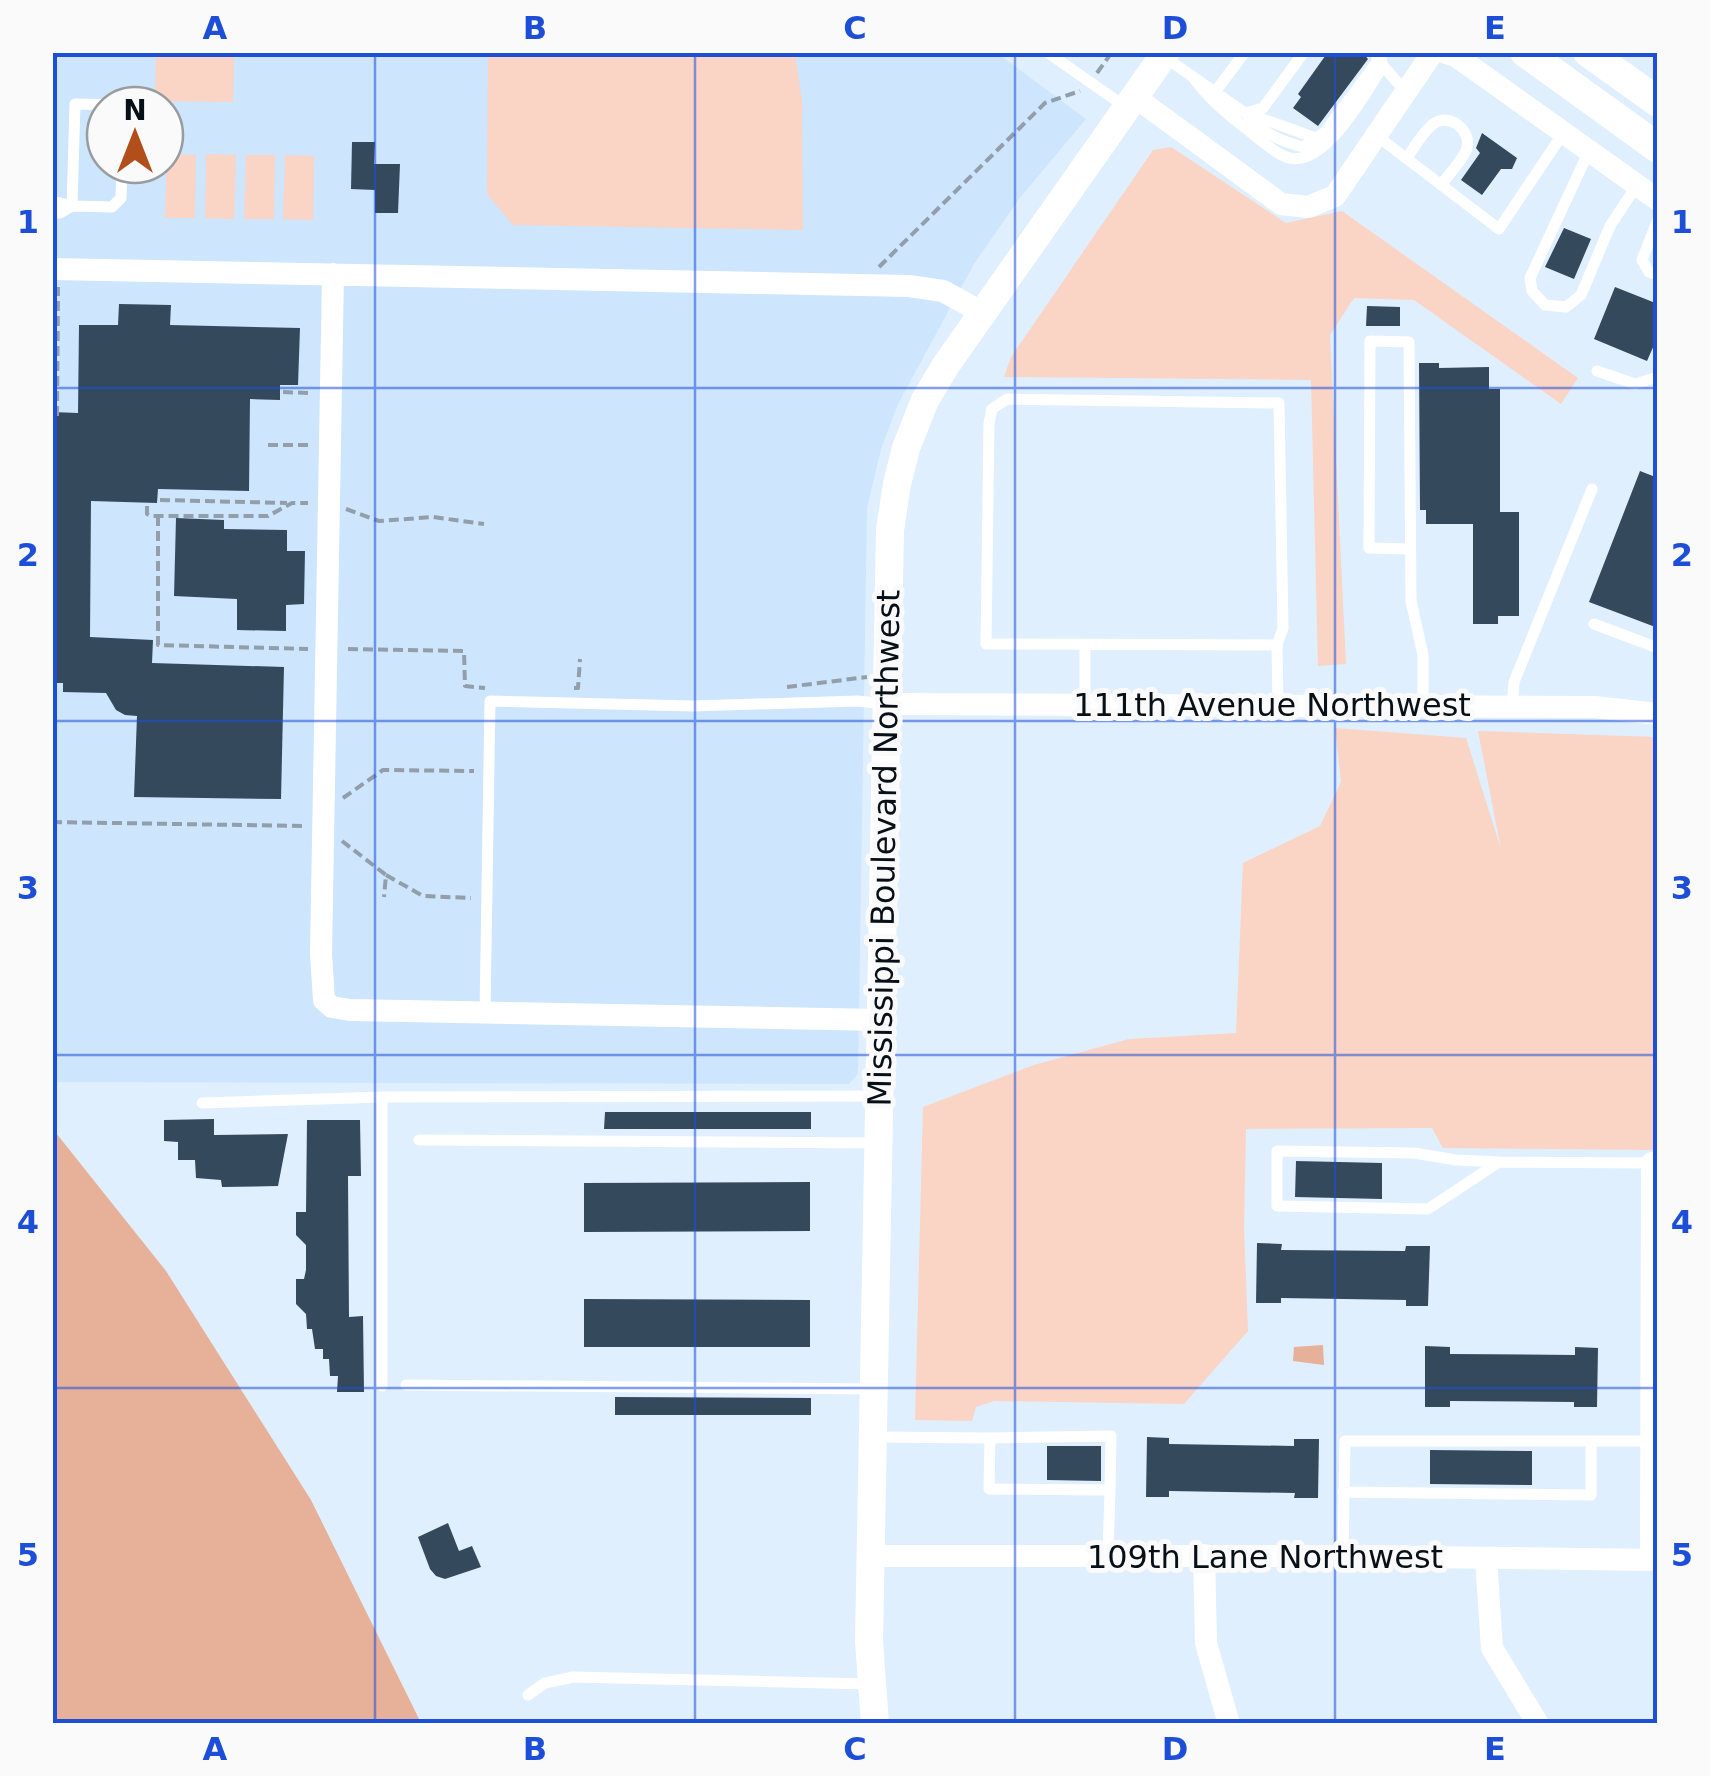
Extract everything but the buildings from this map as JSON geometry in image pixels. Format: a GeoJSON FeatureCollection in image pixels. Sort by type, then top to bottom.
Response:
{"type":"FeatureCollection","features":[{"type":"Feature","properties":{"kind":"main road"},"geometry":{"type":"LineString","coordinates":[[1525,52],[1658,148]]}},
{"type":"Feature","properties":{"kind":"main road"},"geometry":{"type":"LineString","coordinates":[[1588,52],[1658,102]]}},
{"type":"Feature","properties":{"kind":"street"},"geometry":{"type":"LineString","coordinates":[[1131,103],[1281,204],[1308,207],[1335,196],[1433,52]]}},
{"type":"Feature","properties":{"kind":"street"},"geometry":{"type":"LineString","coordinates":[[1444,52],[1456,56],[1658,200]]}},
{"type":"Feature","properties":{"kind":"street","name":"Mississippi Boulevard Northwest"},"geometry":{"type":"LineString","coordinates":[[874,1724],[870,1684],[879,1020],[890,530],[901,465],[926,400],[982,312],[1164,54]]}},
{"type":"Feature","properties":{"kind":"street"},"geometry":{"type":"LineString","coordinates":[[333,274],[320,649],[324,1000],[341,1010],[879,1020]]}},
{"type":"Feature","properties":{"kind":"street"},"geometry":{"type":"LineString","coordinates":[[56,276],[333,274],[876,285],[943,292],[982,312]]}},
{"type":"Feature","properties":{"kind":"street","name":"111th Avenue Northwest"},"geometry":{"type":"LineString","coordinates":[[886,704],[1594,707],[1658,714]]}},
{"type":"Feature","properties":{"kind":"street"},"geometry":{"type":"LineString","coordinates":[[1652,1163],[1654,1560]]}},
{"type":"Feature","properties":{"kind":"street"},"geometry":{"type":"LineString","coordinates":[[1204,1555],[1206,1643],[1229,1724]]}},
{"type":"Feature","properties":{"kind":"street","name":"109th Lane Northwest"},"geometry":{"type":"LineString","coordinates":[[872,1556],[1654,1560]]}},
{"type":"Feature","properties":{"kind":"street"},"geometry":{"type":"LineString","coordinates":[[1486,1558],[1492,1648],[1538,1724]]}},
{"type":"Feature","properties":{"kind":"lane"},"geometry":{"type":"LineString","coordinates":[[1216,92],[1245,52]]}},
{"type":"Feature","properties":{"kind":"lane"},"geometry":{"type":"LineString","coordinates":[[1245,113],[1263,108],[1304,52]]}},
{"type":"Feature","properties":{"kind":"lane"},"geometry":{"type":"LineString","coordinates":[[1164,54],[1245,113],[1316,138],[1377,62],[1378,52]]}},
{"type":"Feature","properties":{"kind":"lane"},"geometry":{"type":"LineString","coordinates":[[1378,52],[1384,66],[1406,92]]}},
{"type":"Feature","properties":{"kind":"lane"},"geometry":{"type":"LineString","coordinates":[[1055,55],[1131,103]]}},
{"type":"Feature","properties":{"kind":"lane"},"geometry":{"type":"LineString","coordinates":[[1192,76],[1208,98],[1259,140],[1286,157],[1300,159],[1318,150],[1340,130],[1384,66]]}},
{"type":"Feature","properties":{"kind":"lane"},"geometry":{"type":"LineString","coordinates":[[1375,79],[1406,92]]}},
{"type":"Feature","properties":{"kind":"lane"},"geometry":{"type":"LineString","coordinates":[[72,206],[75,104],[85,104]]}},
{"type":"Feature","properties":{"kind":"lane"},"geometry":{"type":"LineString","coordinates":[[1406,158],[1432,125],[1442,120],[1454,121],[1464,130],[1466,151],[1441,185]]}},
{"type":"Feature","properties":{"kind":"lane"},"geometry":{"type":"LineString","coordinates":[[1377,136],[1499,229],[1564,132]]}},
{"type":"Feature","properties":{"kind":"lane"},"geometry":{"type":"LineString","coordinates":[[1590,151],[1530,278],[1532,291],[1545,306],[1566,307],[1581,295],[1610,226],[1638,185]]}},
{"type":"Feature","properties":{"kind":"lane"},"geometry":{"type":"LineString","coordinates":[[52,201],[112,207],[121,198],[121,185]]}},
{"type":"Feature","properties":{"kind":"lane"},"geometry":{"type":"LineString","coordinates":[[52,213],[72,206]]}},
{"type":"Feature","properties":{"kind":"lane"},"geometry":{"type":"LineString","coordinates":[[1658,219],[1642,260],[1649,272],[1658,275]]}},
{"type":"Feature","properties":{"kind":"lane"},"geometry":{"type":"LineString","coordinates":[[1410,549],[1369,548],[1370,340],[1409,342],[1411,601],[1422,656],[1422,706]]}},
{"type":"Feature","properties":{"kind":"lane"},"geometry":{"type":"LineString","coordinates":[[1597,371],[1635,384],[1658,377]]}},
{"type":"Feature","properties":{"kind":"lane"},"geometry":{"type":"LineString","coordinates":[[1277,645],[986,644],[988,423],[992,409],[1007,400],[1280,403],[1283,628],[1277,645],[1278,705]]}},
{"type":"Feature","properties":{"kind":"lane"},"geometry":{"type":"LineString","coordinates":[[1512,706],[1514,682],[1592,489]]}},
{"type":"Feature","properties":{"kind":"lane"},"geometry":{"type":"LineString","coordinates":[[1594,624],[1658,648]]}},
{"type":"Feature","properties":{"kind":"lane"},"geometry":{"type":"LineString","coordinates":[[1085,645],[1085,704]]}},
{"type":"Feature","properties":{"kind":"lane"},"geometry":{"type":"LineString","coordinates":[[485,1013],[490,701],[725,706],[858,701],[886,704]]}},
{"type":"Feature","properties":{"kind":"lane"},"geometry":{"type":"LineString","coordinates":[[202,1103],[382,1097],[879,1096]]}},
{"type":"Feature","properties":{"kind":"lane"},"geometry":{"type":"LineString","coordinates":[[382,1097],[382,1386]]}},
{"type":"Feature","properties":{"kind":"lane"},"geometry":{"type":"LineString","coordinates":[[418,1140],[879,1144]]}},
{"type":"Feature","properties":{"kind":"lane"},"geometry":{"type":"LineString","coordinates":[[1500,1162],[1428,1210],[1277,1206],[1277,1152],[1414,1153],[1500,1162],[1652,1163]]}},
{"type":"Feature","properties":{"kind":"lane"},"geometry":{"type":"LineString","coordinates":[[406,1385],[874,1389]]}},
{"type":"Feature","properties":{"kind":"lane"},"geometry":{"type":"LineString","coordinates":[[873,1438],[1111,1436],[1108,1555]]}},
{"type":"Feature","properties":{"kind":"lane"},"geometry":{"type":"LineString","coordinates":[[990,1438],[989,1489],[1110,1490]]}},
{"type":"Feature","properties":{"kind":"lane"},"geometry":{"type":"LineString","coordinates":[[1343,1556],[1345,1441],[1652,1441]]}},
{"type":"Feature","properties":{"kind":"lane"},"geometry":{"type":"LineString","coordinates":[[1344,1492],[1591,1495],[1591,1441]]}},
{"type":"Feature","properties":{"kind":"lane"},"geometry":{"type":"LineString","coordinates":[[528,1696],[545,1683],[573,1677],[870,1684]]}},
{"type":"Feature","properties":{"kind":"path"},"geometry":{"type":"LineString","coordinates":[[1097,73],[1112,52]]}},
{"type":"Feature","properties":{"kind":"path"},"geometry":{"type":"LineString","coordinates":[[876,285],[875,272],[885,260],[1044,103],[1085,89]]}},
{"type":"Feature","properties":{"kind":"path"},"geometry":{"type":"LineString","coordinates":[[56,276],[57,416]]}},
{"type":"Feature","properties":{"kind":"path"},"geometry":{"type":"LineString","coordinates":[[282,392],[319,393]]}},
{"type":"Feature","properties":{"kind":"path"},"geometry":{"type":"LineString","coordinates":[[268,445],[318,445]]}},
{"type":"Feature","properties":{"kind":"path"},"geometry":{"type":"LineString","coordinates":[[160,500],[325,503],[380,521],[433,517],[484,524]]}},
{"type":"Feature","properties":{"kind":"path"},"geometry":{"type":"LineString","coordinates":[[147,506],[147,514],[158,516],[268,516],[292,503]]}},
{"type":"Feature","properties":{"kind":"path"},"geometry":{"type":"LineString","coordinates":[[158,516],[158,645],[464,651],[465,686],[495,689]]}},
{"type":"Feature","properties":{"kind":"path"},"geometry":{"type":"LineString","coordinates":[[561,688],[578,688],[580,659]]}},
{"type":"Feature","properties":{"kind":"path"},"geometry":{"type":"LineString","coordinates":[[775,688],[870,677]]}},
{"type":"Feature","properties":{"kind":"path"},"geometry":{"type":"LineString","coordinates":[[323,826],[339,800],[382,770],[489,772]]}},
{"type":"Feature","properties":{"kind":"path"},"geometry":{"type":"LineString","coordinates":[[52,822],[323,826],[386,875],[423,896],[487,899]]}},
{"type":"Feature","properties":{"kind":"path"},"geometry":{"type":"LineString","coordinates":[[384,897],[386,875]]}},
{"type":"Feature","properties":{"kind":"shaded area"},"geometry":{"type":"Polygon","coordinates":[[[52,53],[997,53],[1086,119],[1019,199],[974,264],[898,404],[881,449],[867,508],[858,1074],[849,1084],[53,1082],[52,53]]]}},
{"type":"Feature","properties":{"kind":"shaded area"},"geometry":{"type":"Polygon","coordinates":[[[156,53],[234,53],[233,102],[185,101],[185,85],[155,85],[156,53]]]}},
{"type":"Feature","properties":{"kind":"shaded area"},"geometry":{"type":"Polygon","coordinates":[[[488,53],[795,53],[802,101],[803,230],[513,225],[487,194],[488,53]]]}},
{"type":"Feature","properties":{"kind":"shaded area"},"geometry":{"type":"Polygon","coordinates":[[[1171,147],[1286,223],[1342,211],[1578,378],[1561,404],[1414,300],[1354,298],[1330,335],[1346,664],[1318,666],[1311,380],[1004,377],[1011,357],[1153,150],[1171,147]]]}},
{"type":"Feature","properties":{"kind":"shaded area"},"geometry":{"type":"Polygon","coordinates":[[[206,154],[236,155],[234,219],[205,218],[206,154]]]}},
{"type":"Feature","properties":{"kind":"shaded area"},"geometry":{"type":"Polygon","coordinates":[[[185,155],[196,155],[195,218],[165,218],[166,185],[185,185],[185,155]]]}},
{"type":"Feature","properties":{"kind":"shaded area"},"geometry":{"type":"Polygon","coordinates":[[[246,155],[275,155],[274,219],[244,219],[246,155]]]}},
{"type":"Feature","properties":{"kind":"shaded area"},"geometry":{"type":"Polygon","coordinates":[[[285,155],[314,156],[313,220],[283,219],[285,155]]]}},
{"type":"Feature","properties":{"kind":"shaded area"},"geometry":{"type":"Polygon","coordinates":[[[1335,728],[1466,738],[1501,849],[1478,731],[1657,737],[1657,1150],[1443,1148],[1432,1128],[1246,1129],[1248,1331],[1184,1404],[994,1401],[976,1407],[972,1421],[915,1420],[923,1107],[1034,1065],[1129,1039],[1236,1033],[1243,863],[1320,826],[1341,782],[1335,728]]]}},
{"type":"Feature","properties":{"kind":"shaded area"},"geometry":{"type":"Polygon","coordinates":[[[52,1128],[166,1271],[311,1500],[421,1723],[53,1723],[52,1128]]]}},
{"type":"Feature","properties":{"kind":"shaded area"},"geometry":{"type":"Polygon","coordinates":[[[1323,1345],[1324,1365],[1293,1361],[1294,1347],[1323,1345]]]}}]}
